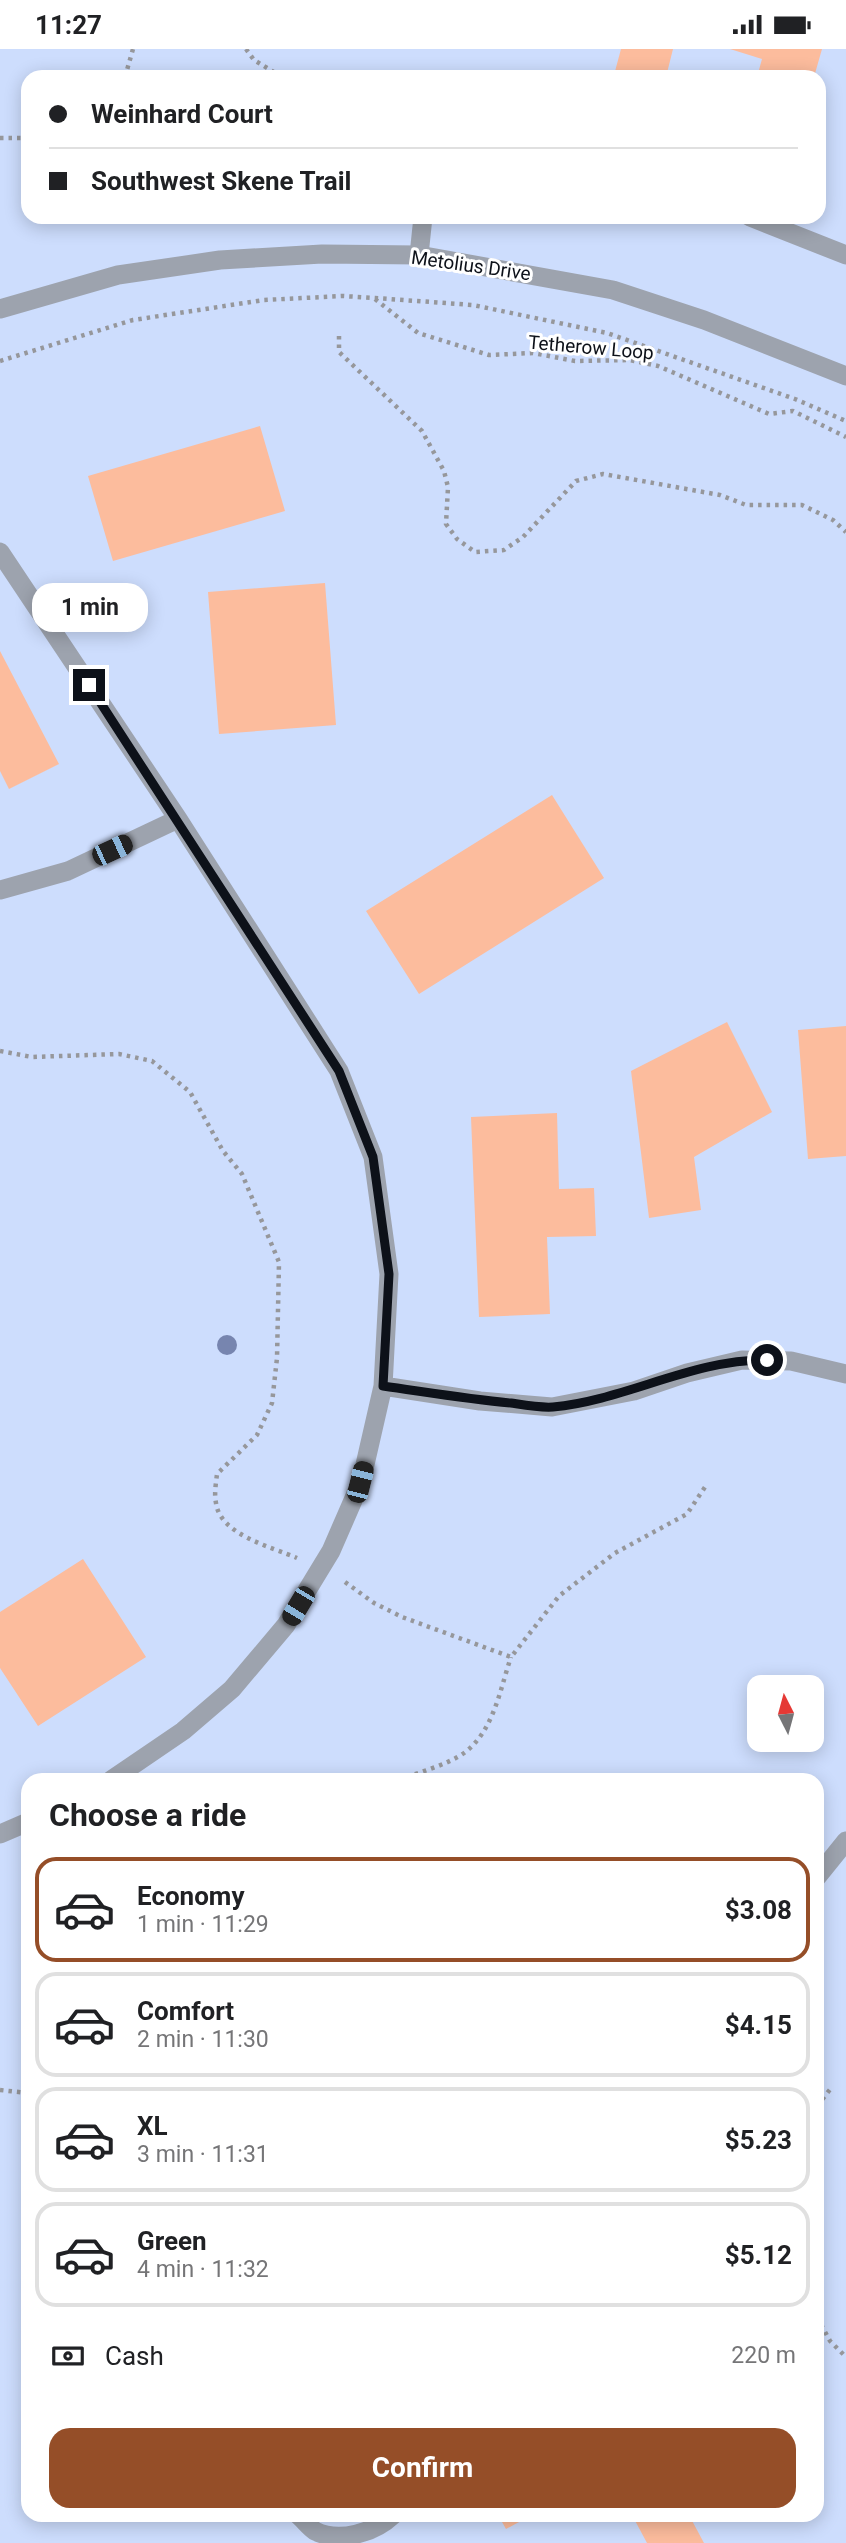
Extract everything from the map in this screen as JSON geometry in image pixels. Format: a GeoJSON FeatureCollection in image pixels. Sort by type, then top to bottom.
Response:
{"type":"FeatureCollection","features":[{"type":"Feature","properties":{"kind":"street"},"geometry":{"type":"LineString","coordinates":[[419,255],[422,224]]}},
{"type":"Feature","properties":{"kind":"street"},"geometry":{"type":"LineString","coordinates":[[768,224],[846,255]]}},
{"type":"Feature","properties":{"kind":"street","name":"Metolius Drive"},"geometry":{"type":"LineString","coordinates":[[0,309],[118,275],[220,260],[322,254],[419,255],[613,290],[704,320],[846,376]]}},
{"type":"Feature","properties":{"kind":"street"},"geometry":{"type":"LineString","coordinates":[[0,552],[178,819],[339,1071],[373,1157],[389,1274],[383,1386],[360,1482],[331,1551],[286,1625],[232,1689],[183,1731],[121,1773]]}},
{"type":"Feature","properties":{"kind":"street"},"geometry":{"type":"LineString","coordinates":[[0,890],[68,871],[178,819]]}},
{"type":"Feature","properties":{"kind":"street"},"geometry":{"type":"LineString","coordinates":[[383,1386],[480,1401],[552,1407],[634,1391],[687,1373],[742,1360],[791,1361],[846,1374]]}},
{"type":"Feature","properties":{"kind":"street"},"geometry":{"type":"LineString","coordinates":[[0,1834],[21,1825]]}},
{"type":"Feature","properties":{"kind":"street"},"geometry":{"type":"LineString","coordinates":[[824,1868],[846,1841]]}},
{"type":"Feature","properties":{"kind":"street"},"geometry":{"type":"LineString","coordinates":[[306,2522],[316,2532],[341,2539],[369,2532],[383,2522]]}},
{"type":"Feature","properties":{"kind":"path"},"geometry":{"type":"LineString","coordinates":[[127,70],[133,49]]}},
{"type":"Feature","properties":{"kind":"path"},"geometry":{"type":"LineString","coordinates":[[246,49],[254,60],[270,70]]}},
{"type":"Feature","properties":{"kind":"path"},"geometry":{"type":"LineString","coordinates":[[0,138],[21,138]]}},
{"type":"Feature","properties":{"kind":"path"},"geometry":{"type":"LineString","coordinates":[[0,361],[133,320],[264,300],[343,296],[375,298],[473,305],[607,333],[795,399],[846,421]]}},
{"type":"Feature","properties":{"kind":"path","name":"Tetherow Loop"},"geometry":{"type":"LineString","coordinates":[[375,298],[418,333],[489,355],[533,353],[575,361],[629,360],[658,366],[769,414],[793,411],[846,437]]}},
{"type":"Feature","properties":{"kind":"path"},"geometry":{"type":"LineString","coordinates":[[339,336],[339,352],[422,431],[444,471],[448,487],[446,524],[457,539],[475,552],[503,550],[523,537],[576,481],[603,474],[720,495],[746,505],[802,505],[833,520],[846,532]]}},
{"type":"Feature","properties":{"kind":"path"},"geometry":{"type":"LineString","coordinates":[[0,1051],[32,1057],[119,1053],[152,1062],[190,1092],[223,1151],[242,1174],[279,1262],[277,1357],[272,1403],[257,1435],[217,1474],[216,1504],[222,1518],[237,1531],[356,1587],[374,1603],[511,1657]]}},
{"type":"Feature","properties":{"kind":"path"},"geometry":{"type":"LineString","coordinates":[[416,1773],[463,1753],[478,1738],[492,1715],[511,1657],[559,1596],[615,1553],[687,1514],[705,1487]]}},
{"type":"Feature","properties":{"kind":"path"},"geometry":{"type":"LineString","coordinates":[[824,2097],[832,2087]]}},
{"type":"Feature","properties":{"kind":"path"},"geometry":{"type":"LineString","coordinates":[[0,2090],[21,2092]]}},
{"type":"Feature","properties":{"kind":"path"},"geometry":{"type":"LineString","coordinates":[[824,2330],[830,2341],[846,2357]]}},
{"type":"Feature","properties":{"kind":"shaded area"},"geometry":{"type":"Polygon","coordinates":[[[0,49],[846,49],[846,2543],[0,2543],[0,49]]]}},
{"type":"Feature","properties":{"kind":"building"},"geometry":{"type":"Polygon","coordinates":[[[621,49],[673,49],[668,70],[615,70],[621,49]]]}},
{"type":"Feature","properties":{"kind":"building"},"geometry":{"type":"Polygon","coordinates":[[[730,49],[822,49],[816,70],[759,70],[762,59],[730,49]]]}},
{"type":"Feature","properties":{"kind":"building"},"geometry":{"type":"Polygon","coordinates":[[[260,426],[285,511],[113,561],[88,476],[260,426]]]}},
{"type":"Feature","properties":{"kind":"building"},"geometry":{"type":"Polygon","coordinates":[[[325,583],[336,725],[219,734],[208,592],[325,583]]]}},
{"type":"Feature","properties":{"kind":"building"},"geometry":{"type":"Polygon","coordinates":[[[0,651],[59,764],[9,789],[0,771],[0,651]]]}},
{"type":"Feature","properties":{"kind":"building"},"geometry":{"type":"Polygon","coordinates":[[[552,795],[604,878],[419,994],[366,911],[552,795]]]}},
{"type":"Feature","properties":{"kind":"building"},"geometry":{"type":"Polygon","coordinates":[[[727,1022],[772,1112],[694,1157],[701,1210],[649,1218],[631,1071],[727,1022]]]}},
{"type":"Feature","properties":{"kind":"building"},"geometry":{"type":"Polygon","coordinates":[[[846,1026],[846,1156],[808,1159],[798,1030],[846,1026]]]}},
{"type":"Feature","properties":{"kind":"building"},"geometry":{"type":"Polygon","coordinates":[[[557,1113],[559,1189],[594,1188],[596,1236],[547,1237],[550,1314],[479,1317],[471,1117],[557,1113]]]}},
{"type":"Feature","properties":{"kind":"building"},"geometry":{"type":"Polygon","coordinates":[[[83,1559],[146,1657],[38,1726],[0,1668],[0,1612],[83,1559]]]}},
{"type":"Feature","properties":{"kind":"building"},"geometry":{"type":"Polygon","coordinates":[[[502,2522],[519,2522],[506,2529],[502,2522]]]}},
{"type":"Feature","properties":{"kind":"building"},"geometry":{"type":"Polygon","coordinates":[[[636,2522],[693,2522],[704,2543],[647,2543],[636,2522]]]}},
{"type":"Feature","properties":{"kind":"route"},"geometry":{"type":"LineString","coordinates":[[89,685],[339,1071],[373,1157],[389,1274],[383,1386],[480,1401],[552,1407],[634,1391],[687,1373],[742,1360],[767,1360]]}}]}
